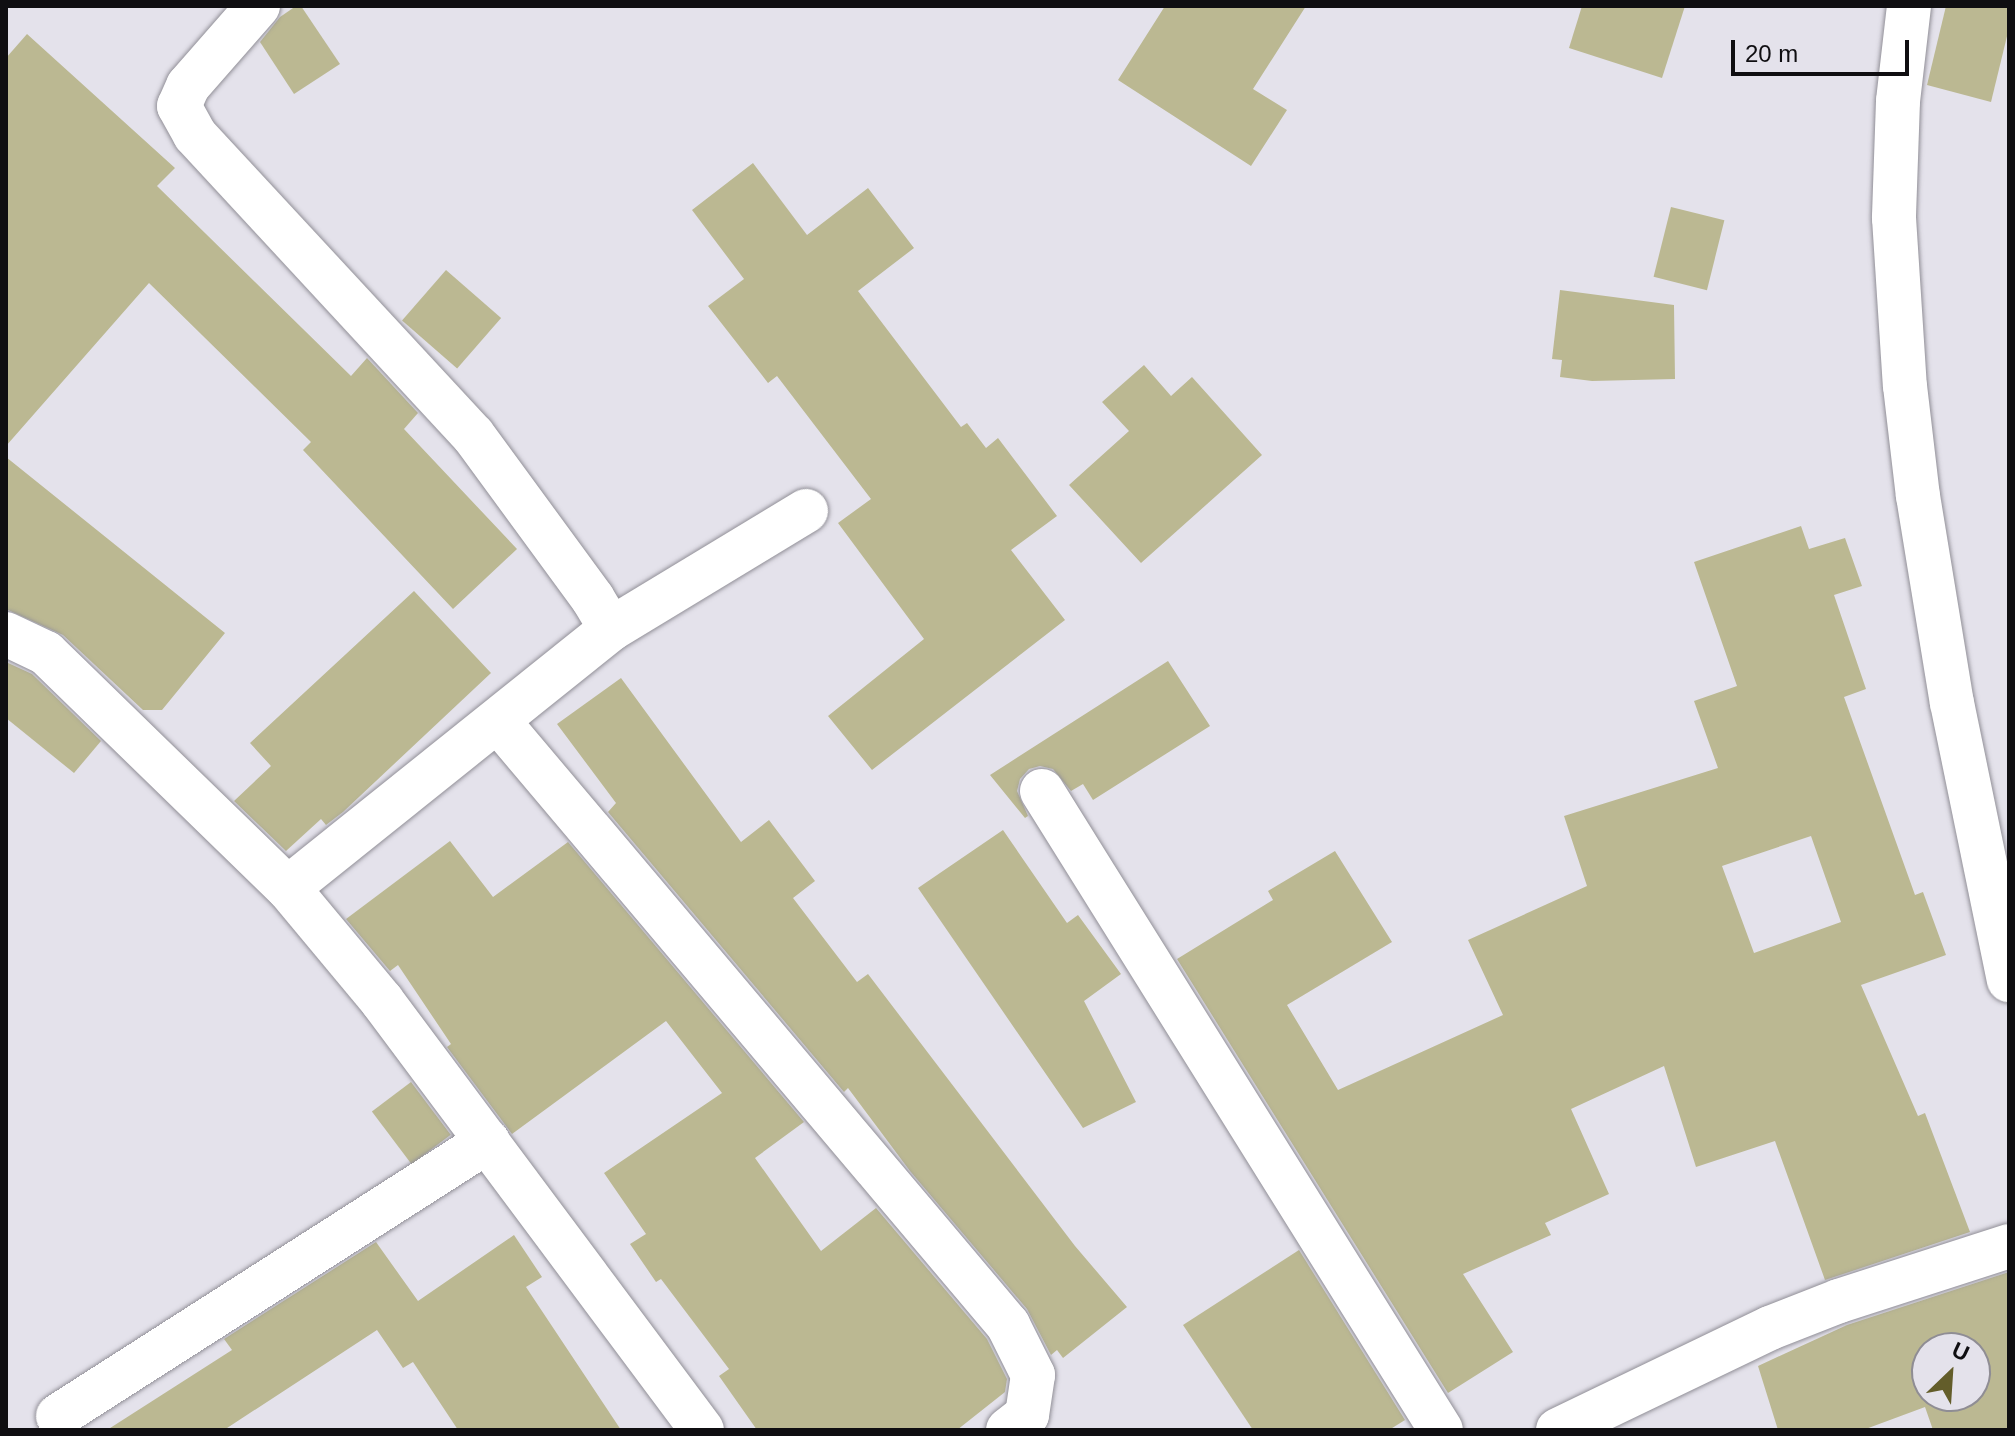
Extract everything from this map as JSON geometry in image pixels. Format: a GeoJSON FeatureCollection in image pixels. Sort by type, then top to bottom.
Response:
{"type":"FeatureCollection","features":[{"type":"Feature","properties":{"kind":"street"},"geometry":{"type":"LineString","coordinates":[[258,6],[188,86],[179,106],[195,135],[473,435],[593,599],[611,629]]}},
{"type":"Feature","properties":{"kind":"street"},"geometry":{"type":"LineString","coordinates":[[1909,6],[1898,101],[1894,218],[1905,386],[1918,496],[1950,688],[1981,858],[2009,980]]}},
{"type":"Feature","properties":{"kind":"street"},"geometry":{"type":"LineString","coordinates":[[288,888],[611,629],[806,511]]}},
{"type":"Feature","properties":{"kind":"street"},"geometry":{"type":"LineString","coordinates":[[6,634],[46,653],[288,888],[382,1001],[702,1430]]}},
{"type":"Feature","properties":{"kind":"street"},"geometry":{"type":"LineString","coordinates":[[498,721],[1008,1325],[1033,1375],[1027,1415],[1008,1430]]}},
{"type":"Feature","properties":{"kind":"street"},"geometry":{"type":"LineString","coordinates":[[1042,791],[1441,1430]]}},
{"type":"Feature","properties":{"kind":"street"},"geometry":{"type":"LineString","coordinates":[[58,1416],[488,1141]]}},
{"type":"Feature","properties":{"kind":"street"},"geometry":{"type":"LineString","coordinates":[[1558,1430],[1770,1328],[1839,1301],[2009,1246]]}},
{"type":"Feature","properties":{"kind":"building"},"geometry":{"type":"Polygon","coordinates":[[[301,6],[340,64],[294,94],[260,42],[280,17],[301,6]]]}},
{"type":"Feature","properties":{"kind":"building"},"geometry":{"type":"Polygon","coordinates":[[[1165,6],[1306,6],[1253,89],[1287,110],[1251,166],[1118,80],[1165,6]]]}},
{"type":"Feature","properties":{"kind":"building"},"geometry":{"type":"Polygon","coordinates":[[[1582,6],[1685,6],[1662,78],[1569,48],[1582,6]]]}},
{"type":"Feature","properties":{"kind":"building"},"geometry":{"type":"Polygon","coordinates":[[[1946,6],[2009,6],[2009,28],[1991,102],[1927,85],[1946,6]]]}},
{"type":"Feature","properties":{"kind":"building"},"geometry":{"type":"Polygon","coordinates":[[[27,34],[175,168],[157,186],[351,376],[367,358],[418,413],[404,429],[517,549],[453,609],[303,450],[311,442],[149,283],[6,446],[6,58],[27,34]]]}},
{"type":"Feature","properties":{"kind":"building"},"geometry":{"type":"Polygon","coordinates":[[[753,163],[807,235],[868,188],[914,248],[858,291],[961,427],[967,423],[986,448],[998,438],[1057,516],[1011,550],[1065,620],[872,770],[828,716],[924,639],[838,523],[871,499],[777,376],[768,383],[708,306],[744,279],[692,210],[753,163]]]}},
{"type":"Feature","properties":{"kind":"building"},"geometry":{"type":"Polygon","coordinates":[[[1671,207],[1724,220],[1707,290],[1654,277],[1671,207]]]}},
{"type":"Feature","properties":{"kind":"building"},"geometry":{"type":"Polygon","coordinates":[[[446,270],[501,318],[457,368],[402,321],[446,270]]]}},
{"type":"Feature","properties":{"kind":"building"},"geometry":{"type":"Polygon","coordinates":[[[1560,290],[1674,305],[1675,379],[1592,381],[1560,377],[1562,360],[1552,359],[1560,290]]]}},
{"type":"Feature","properties":{"kind":"building"},"geometry":{"type":"Polygon","coordinates":[[[1144,365],[1171,396],[1192,377],[1262,455],[1141,563],[1069,485],[1129,431],[1102,402],[1144,365]]]}},
{"type":"Feature","properties":{"kind":"building"},"geometry":{"type":"Polygon","coordinates":[[[6,457],[225,633],[162,710],[143,710],[63,635],[6,609],[6,457]]]}},
{"type":"Feature","properties":{"kind":"building"},"geometry":{"type":"Polygon","coordinates":[[[1801,526],[1809,549],[1845,538],[1862,586],[1834,595],[1866,689],[1844,697],[1915,895],[1923,892],[1946,955],[1861,985],[1918,1116],[1925,1113],[1970,1232],[1825,1280],[1775,1141],[1696,1167],[1664,1066],[1571,1109],[1609,1194],[1545,1223],[1551,1235],[1463,1274],[1513,1352],[1448,1393],[1177,959],[1273,900],[1268,891],[1335,851],[1392,942],[1287,1005],[1338,1090],[1503,1015],[1468,940],[1587,886],[1564,816],[1718,768],[1694,701],[1737,686],[1694,562],[1801,526]],[[1811,836],[1722,866],[1754,953],[1841,922],[1811,836]]]}},
{"type":"Feature","properties":{"kind":"building"},"geometry":{"type":"Polygon","coordinates":[[[414,591],[491,673],[343,812],[326,825],[321,819],[286,851],[234,801],[271,766],[250,743],[414,591]]]}},
{"type":"Feature","properties":{"kind":"building"},"geometry":{"type":"Polygon","coordinates":[[[1168,661],[1210,726],[1093,800],[1083,784],[1071,791],[1053,769],[1040,766],[1029,769],[1020,779],[1017,791],[1028,816],[1025,818],[990,775],[1168,661]]]}},
{"type":"Feature","properties":{"kind":"building"},"geometry":{"type":"Polygon","coordinates":[[[6,662],[32,674],[101,741],[74,773],[6,718],[6,662]]]}},
{"type":"Feature","properties":{"kind":"building"},"geometry":{"type":"Polygon","coordinates":[[[621,678],[741,842],[769,820],[815,881],[793,898],[857,982],[868,974],[1075,1246],[1127,1307],[1063,1358],[1057,1350],[1051,1355],[1027,1309],[910,1171],[848,1088],[844,1092],[608,812],[616,803],[557,724],[621,678]]]}},
{"type":"Feature","properties":{"kind":"building"},"geometry":{"type":"Polygon","coordinates":[[[1003,830],[1067,923],[1078,915],[1121,974],[1084,1001],[1136,1102],[1083,1128],[918,888],[1003,830]]]}},
{"type":"Feature","properties":{"kind":"building"},"geometry":{"type":"Polygon","coordinates":[[[450,841],[493,897],[568,842],[804,1122],[755,1158],[821,1251],[876,1208],[987,1339],[1007,1379],[1005,1392],[957,1430],[757,1430],[719,1376],[729,1369],[661,1279],[656,1282],[630,1244],[646,1234],[604,1173],[722,1093],[666,1021],[512,1134],[447,1047],[451,1044],[398,965],[390,971],[346,919],[450,841]]]}},
{"type":"Feature","properties":{"kind":"building"},"geometry":{"type":"Polygon","coordinates":[[[411,1082],[451,1135],[412,1164],[372,1111],[411,1082]]]}},
{"type":"Feature","properties":{"kind":"building"},"geometry":{"type":"Polygon","coordinates":[[[514,1235],[542,1277],[526,1287],[621,1430],[458,1430],[413,1362],[403,1368],[377,1330],[224,1430],[107,1430],[232,1350],[224,1339],[376,1242],[418,1301],[514,1235]]]}},
{"type":"Feature","properties":{"kind":"building"},"geometry":{"type":"Polygon","coordinates":[[[1299,1250],[1405,1420],[1389,1430],[1253,1430],[1183,1325],[1299,1250]]]}},
{"type":"Feature","properties":{"kind":"building"},"geometry":{"type":"Polygon","coordinates":[[[2009,1272],[2009,1430],[1933,1430],[1927,1412],[1991,1412],[1991,1332],[1911,1332],[1912,1412],[1863,1430],[1778,1430],[1758,1366],[1847,1325],[2009,1272]]]}}]}
